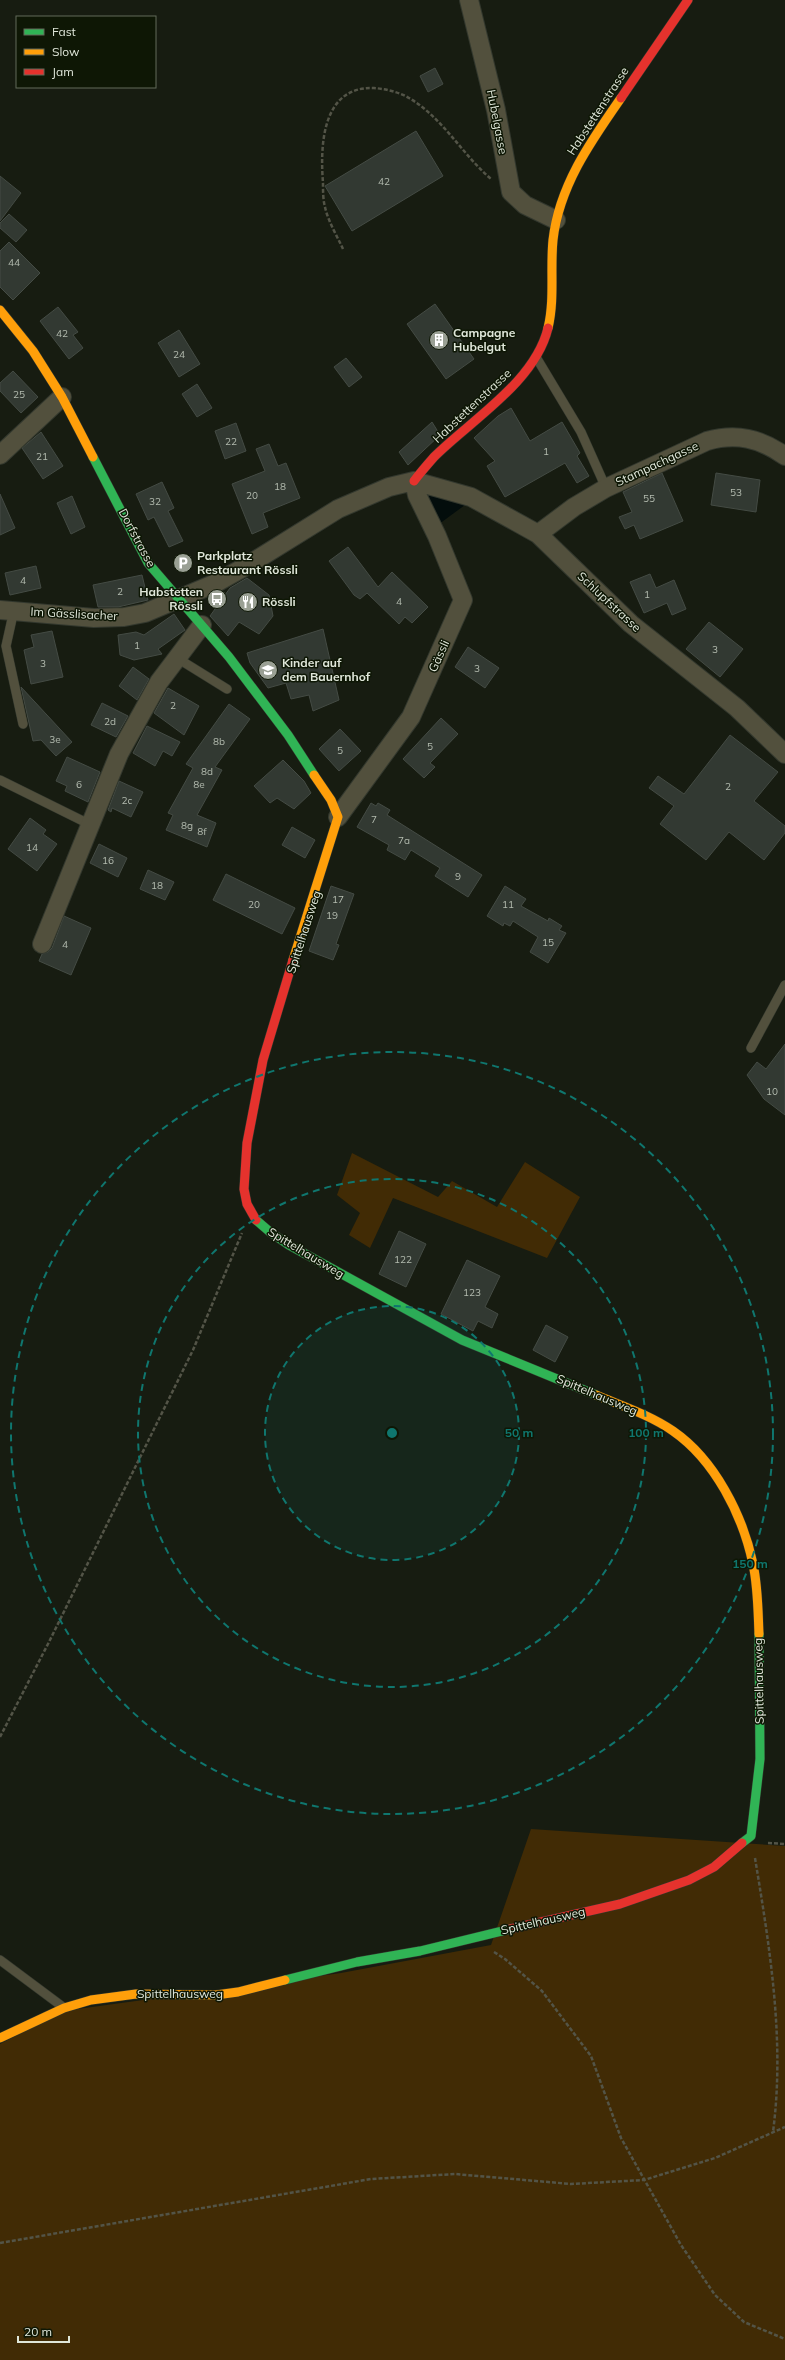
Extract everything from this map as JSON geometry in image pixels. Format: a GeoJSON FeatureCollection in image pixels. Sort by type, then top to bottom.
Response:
{"type":"FeatureCollection","features":[{"type":"Feature","properties":{"kind":"street","name":"Hubelgasse"},"geometry":{"type":"LineString","coordinates":[[469,0],[496,110],[511,192]]}},
{"type":"Feature","properties":{"kind":"street","name":"Habstettenstrasse"},"geometry":{"type":"LineString","coordinates":[[414,481],[433,458],[517,382],[535,357],[546,337],[550,320],[551,254],[556,220],[580,160],[688,0]]}},
{"type":"Feature","properties":{"kind":"street"},"geometry":{"type":"LineString","coordinates":[[511,192],[525,205],[556,220]]}},
{"type":"Feature","properties":{"kind":"street","name":"Dorfstrasse"},"geometry":{"type":"LineString","coordinates":[[0,310],[33,351],[62,397],[148,563],[178,598]]}},
{"type":"Feature","properties":{"kind":"street"},"geometry":{"type":"LineString","coordinates":[[0,455],[62,397]]}},
{"type":"Feature","properties":{"kind":"street","name":"Stampachgasse"},"geometry":{"type":"LineString","coordinates":[[538,534],[574,507],[606,488],[707,441],[722,437],[746,438],[757,441],[785,456]]}},
{"type":"Feature","properties":{"kind":"street"},"geometry":{"type":"LineString","coordinates":[[338,817],[331,800],[288,735],[202,624],[178,598],[216,583],[248,566],[338,509],[389,487],[414,481]]}},
{"type":"Feature","properties":{"kind":"street","name":"Schlupfstrasse"},"geometry":{"type":"LineString","coordinates":[[414,481],[471,497],[538,534],[631,624],[737,708],[785,754]]}},
{"type":"Feature","properties":{"kind":"street","name":"Gässli"},"geometry":{"type":"LineString","coordinates":[[338,817],[411,717],[463,600],[438,536],[417,495],[414,481]]}},
{"type":"Feature","properties":{"kind":"street","name":"Im Gässlisacher"},"geometry":{"type":"LineString","coordinates":[[7,610],[94,618],[124,617],[145,613],[178,598]]}},
{"type":"Feature","properties":{"kind":"street"},"geometry":{"type":"LineString","coordinates":[[42,944],[119,754],[159,682],[202,624]]}},
{"type":"Feature","properties":{"kind":"street","name":"Spittelhausweg"},"geometry":{"type":"LineString","coordinates":[[0,2038],[64,2008],[91,2000],[130,1994],[226,1994],[357,1962],[420,1951],[469,1938],[620,1904],[664,1890],[689,1880],[714,1867],[751,1836],[757,1794],[761,1711],[756,1584],[751,1558],[739,1522],[711,1470],[680,1435],[658,1422],[568,1383],[462,1340],[289,1244],[267,1231],[253,1218],[247,1203],[244,1184],[252,1110],[270,1033],[291,973],[338,817]]}},
{"type":"Feature","properties":{"kind":"lane"},"geometry":{"type":"LineString","coordinates":[[535,357],[581,432],[606,488]]}},
{"type":"Feature","properties":{"kind":"lane","name":"Im Gässlisacher"},"geometry":{"type":"LineString","coordinates":[[7,610],[6,646],[22,724]]}},
{"type":"Feature","properties":{"kind":"lane"},"geometry":{"type":"LineString","coordinates":[[177,658],[227,688]]}},
{"type":"Feature","properties":{"kind":"lane"},"geometry":{"type":"LineString","coordinates":[[0,780],[90,825]]}},
{"type":"Feature","properties":{"kind":"lane"},"geometry":{"type":"LineString","coordinates":[[751,1048],[784,991]]}},
{"type":"Feature","properties":{"kind":"lane"},"geometry":{"type":"LineString","coordinates":[[0,1960],[64,2008]]}},
{"type":"Feature","properties":{"kind":"path"},"geometry":{"type":"LineString","coordinates":[[343,249],[325,208],[321,156],[324,131],[333,108],[346,95],[362,88],[385,88],[408,98],[436,117],[490,179],[511,192]]}},
{"type":"Feature","properties":{"kind":"path"},"geometry":{"type":"LineString","coordinates":[[0,1737],[49,1642],[193,1350],[240,1236],[253,1218]]}},
{"type":"Feature","properties":{"kind":"path"},"geometry":{"type":"LineString","coordinates":[[751,1836],[765,1922],[777,2025],[777,2101],[773,2132]]}},
{"type":"Feature","properties":{"kind":"path"},"geometry":{"type":"LineString","coordinates":[[469,1938],[504,1959],[542,1991],[591,2056],[621,2138],[681,2246],[716,2295],[744,2322],[785,2339]]}},
{"type":"Feature","properties":{"kind":"path"},"geometry":{"type":"LineString","coordinates":[[0,2242],[371,2179],[455,2174],[571,2184],[644,2180],[715,2158],[785,2127]]}},
{"type":"Feature","properties":{"kind":"shaded area"},"geometry":{"type":"Polygon","coordinates":[[[428,493],[464,502],[465,505],[435,527],[428,513],[428,493]]]}},
{"type":"Feature","properties":{"kind":"shaded area"},"geometry":{"type":"Polygon","coordinates":[[[352,1153],[438,1197],[452,1181],[497,1207],[525,1162],[580,1197],[547,1258],[393,1198],[370,1248],[349,1235],[360,1213],[337,1195],[352,1153]]]}},
{"type":"Feature","properties":{"kind":"shaded area"},"geometry":{"type":"Polygon","coordinates":[[[531,1829],[785,1846],[785,2360],[0,2360],[0,2044],[63,2011],[341,1973],[491,1945],[531,1829]]]}},
{"type":"Feature","properties":{"kind":"building"},"geometry":{"type":"Polygon","coordinates":[[[435,68],[443,84],[428,92],[420,76],[435,68]]]}},
{"type":"Feature","properties":{"kind":"building"},"geometry":{"type":"Polygon","coordinates":[[[416,131],[443,176],[352,231],[325,186],[416,131]]]}},
{"type":"Feature","properties":{"kind":"building"},"geometry":{"type":"Polygon","coordinates":[[[0,176],[21,193],[0,221],[0,176]]]}},
{"type":"Feature","properties":{"kind":"building"},"geometry":{"type":"Polygon","coordinates":[[[9,214],[27,230],[16,242],[0,228],[0,223],[9,214]]]}},
{"type":"Feature","properties":{"kind":"building"},"geometry":{"type":"Polygon","coordinates":[[[9,242],[40,273],[13,300],[0,287],[0,251],[9,242]]]}},
{"type":"Feature","properties":{"kind":"building","name":"Campagne Hubelgut"},"geometry":{"type":"Polygon","coordinates":[[[435,304],[474,359],[446,379],[407,324],[435,304]]]}},
{"type":"Feature","properties":{"kind":"building"},"geometry":{"type":"Polygon","coordinates":[[[58,307],[78,332],[73,335],[83,348],[69,359],[40,321],[58,307]]]}},
{"type":"Feature","properties":{"kind":"building"},"geometry":{"type":"Polygon","coordinates":[[[179,330],[200,364],[179,377],[158,343],[179,330]]]}},
{"type":"Feature","properties":{"kind":"building"},"geometry":{"type":"Polygon","coordinates":[[[346,358],[362,377],[349,387],[334,367],[346,358]]]}},
{"type":"Feature","properties":{"kind":"building"},"geometry":{"type":"Polygon","coordinates":[[[13,371],[38,397],[21,413],[0,391],[0,383],[13,371]]]}},
{"type":"Feature","properties":{"kind":"building"},"geometry":{"type":"Polygon","coordinates":[[[197,384],[212,408],[197,417],[182,394],[197,384]]]}},
{"type":"Feature","properties":{"kind":"building"},"geometry":{"type":"Polygon","coordinates":[[[511,408],[530,441],[562,422],[580,453],[577,456],[589,476],[577,483],[565,463],[505,497],[487,466],[495,461],[474,438],[498,416],[511,408]]]}},
{"type":"Feature","properties":{"kind":"building"},"geometry":{"type":"Polygon","coordinates":[[[432,422],[440,435],[408,465],[399,452],[432,422]]]}},
{"type":"Feature","properties":{"kind":"building"},"geometry":{"type":"Polygon","coordinates":[[[236,423],[246,451],[225,459],[215,431],[236,423]]]}},
{"type":"Feature","properties":{"kind":"building"},"geometry":{"type":"Polygon","coordinates":[[[41,432],[63,466],[43,479],[22,448],[41,432]]]}},
{"type":"Feature","properties":{"kind":"building"},"geometry":{"type":"Polygon","coordinates":[[[269,444],[278,466],[286,463],[300,498],[263,513],[268,527],[252,534],[232,484],[265,471],[256,449],[269,444]]]}},
{"type":"Feature","properties":{"kind":"building"},"geometry":{"type":"Polygon","coordinates":[[[662,473],[683,521],[640,539],[634,525],[625,529],[619,517],[632,512],[623,492],[662,473]]]}},
{"type":"Feature","properties":{"kind":"building"},"geometry":{"type":"Polygon","coordinates":[[[716,473],[760,480],[756,512],[711,505],[716,473]]]}},
{"type":"Feature","properties":{"kind":"building"},"geometry":{"type":"Polygon","coordinates":[[[162,482],[174,508],[168,511],[183,541],[169,547],[154,517],[148,520],[136,494],[162,482]]]}},
{"type":"Feature","properties":{"kind":"building"},"geometry":{"type":"Polygon","coordinates":[[[0,494],[15,528],[0,535],[0,494]]]}},
{"type":"Feature","properties":{"kind":"building"},"geometry":{"type":"Polygon","coordinates":[[[72,496],[85,527],[71,534],[57,503],[72,496]]]}},
{"type":"Feature","properties":{"kind":"building"},"geometry":{"type":"Polygon","coordinates":[[[348,547],[378,587],[392,572],[428,607],[412,623],[405,617],[399,624],[367,593],[360,599],[354,595],[329,561],[348,547]]]}},
{"type":"Feature","properties":{"kind":"building"},"geometry":{"type":"Polygon","coordinates":[[[36,566],[41,588],[10,595],[5,573],[36,566]]]}},
{"type":"Feature","properties":{"kind":"building"},"geometry":{"type":"Polygon","coordinates":[[[650,574],[656,588],[674,580],[686,609],[672,615],[667,603],[644,613],[630,582],[650,574]]]}},
{"type":"Feature","properties":{"kind":"building"},"geometry":{"type":"Polygon","coordinates":[[[142,575],[148,600],[118,607],[98,607],[93,585],[142,575]]]}},
{"type":"Feature","properties":{"kind":"building"},"geometry":{"type":"Polygon","coordinates":[[[247,578],[269,595],[273,616],[259,634],[239,622],[228,636],[210,616],[230,588],[247,578]]]}},
{"type":"Feature","properties":{"kind":"building"},"geometry":{"type":"Polygon","coordinates":[[[174,614],[185,630],[158,649],[162,654],[134,660],[120,655],[118,635],[136,632],[144,635],[174,614]]]}},
{"type":"Feature","properties":{"kind":"building"},"geometry":{"type":"Polygon","coordinates":[[[709,622],[743,649],[720,677],[686,649],[709,622]]]}},
{"type":"Feature","properties":{"kind":"building"},"geometry":{"type":"Polygon","coordinates":[[[323,629],[339,700],[313,711],[309,695],[291,699],[286,683],[268,688],[250,663],[247,653],[323,629]]]}},
{"type":"Feature","properties":{"kind":"building"},"geometry":{"type":"Polygon","coordinates":[[[52,631],[63,677],[31,684],[24,650],[34,647],[31,635],[52,631]]]}},
{"type":"Feature","properties":{"kind":"building"},"geometry":{"type":"Polygon","coordinates":[[[468,647],[499,668],[485,688],[455,667],[468,647]]]}},
{"type":"Feature","properties":{"kind":"building"},"geometry":{"type":"Polygon","coordinates":[[[133,667],[149,679],[137,700],[119,686],[133,667]]]}},
{"type":"Feature","properties":{"kind":"building"},"geometry":{"type":"Polygon","coordinates":[[[21,687],[72,742],[56,756],[41,740],[33,741],[21,687]]]}},
{"type":"Feature","properties":{"kind":"building"},"geometry":{"type":"Polygon","coordinates":[[[168,688],[199,706],[184,735],[154,713],[168,688]]]}},
{"type":"Feature","properties":{"kind":"building"},"geometry":{"type":"Polygon","coordinates":[[[102,703],[128,716],[116,737],[91,725],[102,703]]]}},
{"type":"Feature","properties":{"kind":"building"},"geometry":{"type":"Polygon","coordinates":[[[229,704],[250,719],[215,767],[222,770],[197,815],[216,823],[207,847],[166,830],[173,815],[168,813],[193,768],[186,764],[229,704]]]}},
{"type":"Feature","properties":{"kind":"building"},"geometry":{"type":"Polygon","coordinates":[[[441,718],[458,734],[430,763],[435,767],[424,778],[403,759],[441,718]]]}},
{"type":"Feature","properties":{"kind":"building"},"geometry":{"type":"Polygon","coordinates":[[[147,726],[180,742],[172,756],[163,751],[155,766],[133,753],[147,726]]]}},
{"type":"Feature","properties":{"kind":"building"},"geometry":{"type":"Polygon","coordinates":[[[340,729],[361,751],[339,771],[319,749],[340,729]]]}},
{"type":"Feature","properties":{"kind":"building"},"geometry":{"type":"Polygon","coordinates":[[[730,735],[778,772],[754,801],[785,826],[785,833],[764,860],[729,832],[706,860],[660,824],[674,806],[649,788],[658,776],[684,794],[730,735]]]}},
{"type":"Feature","properties":{"kind":"building"},"geometry":{"type":"Polygon","coordinates":[[[67,757],[100,772],[88,802],[65,791],[67,786],[56,781],[67,757]]]}},
{"type":"Feature","properties":{"kind":"building"},"geometry":{"type":"Polygon","coordinates":[[[283,760],[304,781],[311,793],[294,809],[277,798],[270,803],[254,786],[283,760]]]}},
{"type":"Feature","properties":{"kind":"building"},"geometry":{"type":"Polygon","coordinates":[[[119,781],[143,792],[131,817],[112,808],[111,812],[108,810],[119,781]]]}},
{"type":"Feature","properties":{"kind":"building"},"geometry":{"type":"Polygon","coordinates":[[[371,803],[376,806],[378,803],[390,810],[387,815],[482,875],[468,897],[435,876],[440,868],[411,850],[405,860],[387,850],[389,845],[357,827],[371,803]]]}},
{"type":"Feature","properties":{"kind":"building"},"geometry":{"type":"Polygon","coordinates":[[[30,818],[46,830],[43,834],[57,844],[37,871],[8,849],[30,818]]]}},
{"type":"Feature","properties":{"kind":"building"},"geometry":{"type":"Polygon","coordinates":[[[292,827],[315,840],[305,858],[282,845],[292,827]]]}},
{"type":"Feature","properties":{"kind":"building"},"geometry":{"type":"Polygon","coordinates":[[[99,844],[127,858],[118,877],[90,863],[99,844]]]}},
{"type":"Feature","properties":{"kind":"building"},"geometry":{"type":"Polygon","coordinates":[[[148,870],[174,882],[165,900],[140,889],[148,870]]]}},
{"type":"Feature","properties":{"kind":"building"},"geometry":{"type":"Polygon","coordinates":[[[226,874],[295,908],[282,934],[213,900],[226,874]]]}},
{"type":"Feature","properties":{"kind":"building"},"geometry":{"type":"Polygon","coordinates":[[[331,886],[354,894],[336,944],[339,945],[333,960],[309,951],[331,886]]]}},
{"type":"Feature","properties":{"kind":"building"},"geometry":{"type":"Polygon","coordinates":[[[505,886],[526,899],[521,906],[548,921],[549,918],[562,926],[559,930],[566,933],[548,963],[530,952],[538,937],[513,921],[510,926],[504,923],[503,926],[487,916],[505,886]]]}},
{"type":"Feature","properties":{"kind":"building"},"geometry":{"type":"Polygon","coordinates":[[[64,916],[91,928],[71,975],[39,961],[42,954],[48,952],[52,948],[64,916]]]}},
{"type":"Feature","properties":{"kind":"building"},"geometry":{"type":"Polygon","coordinates":[[[785,1044],[785,1115],[764,1099],[747,1075],[757,1062],[766,1069],[785,1044]]]}},
{"type":"Feature","properties":{"kind":"building"},"geometry":{"type":"Polygon","coordinates":[[[399,1231],[426,1244],[406,1287],[379,1274],[399,1231]]]}},
{"type":"Feature","properties":{"kind":"building"},"geometry":{"type":"Polygon","coordinates":[[[467,1260],[500,1276],[485,1307],[498,1314],[492,1328],[478,1321],[473,1331],[441,1314],[467,1260]]]}},
{"type":"Feature","properties":{"kind":"building"},"geometry":{"type":"Polygon","coordinates":[[[546,1325],[568,1337],[555,1362],[533,1350],[546,1325]]]}},
{"type":"Feature","properties":{"kind":"traffic: fast"},"geometry":{"type":"LineString","coordinates":[[93,457],[148,563],[229,657],[288,735],[314,775]]}},
{"type":"Feature","properties":{"kind":"traffic: fast"},"geometry":{"type":"LineString","coordinates":[[256,1220],[289,1245],[462,1340],[596,1395]]}},
{"type":"Feature","properties":{"kind":"traffic: fast"},"geometry":{"type":"LineString","coordinates":[[742,1843],[751,1836],[760,1759],[759,1634]]}},
{"type":"Feature","properties":{"kind":"traffic: fast"},"geometry":{"type":"LineString","coordinates":[[285,1980],[357,1962],[420,1951],[510,1929]]}},
{"type":"Feature","properties":{"kind":"traffic: slow"},"geometry":{"type":"LineString","coordinates":[[548,328],[552,295],[553,240],[556,220],[562,201],[578,165],[621,98]]}},
{"type":"Feature","properties":{"kind":"traffic: slow"},"geometry":{"type":"LineString","coordinates":[[0,310],[33,351],[62,397],[93,457]]}},
{"type":"Feature","properties":{"kind":"traffic: slow"},"geometry":{"type":"LineString","coordinates":[[293,960],[338,817],[331,800],[314,775]]}},
{"type":"Feature","properties":{"kind":"traffic: slow"},"geometry":{"type":"LineString","coordinates":[[596,1395],[645,1415],[664,1425],[688,1443],[702,1457],[714,1473],[734,1508],[748,1546],[756,1581],[759,1634]]}},
{"type":"Feature","properties":{"kind":"traffic: slow"},"geometry":{"type":"LineString","coordinates":[[0,2038],[64,2008],[91,2000],[136,1994],[216,1995],[238,1992],[285,1980]]}},
{"type":"Feature","properties":{"kind":"traffic: jam"},"geometry":{"type":"LineString","coordinates":[[621,98],[688,0]]}},
{"type":"Feature","properties":{"kind":"traffic: jam"},"geometry":{"type":"LineString","coordinates":[[414,481],[434,457],[516,383],[530,366],[541,348],[548,328]]}},
{"type":"Feature","properties":{"kind":"traffic: jam"},"geometry":{"type":"LineString","coordinates":[[256,1220],[247,1204],[244,1189],[247,1143],[263,1060],[293,960]]}},
{"type":"Feature","properties":{"kind":"traffic: jam"},"geometry":{"type":"LineString","coordinates":[[510,1929],[620,1904],[689,1880],[714,1867],[742,1843]]}},
{"type":"Feature","properties":{"kind":"place","name":"Campagne Hubelgut"},"geometry":{"type":"Point","coordinates":[439,340]}},
{"type":"Feature","properties":{"kind":"place","name":"Parkplatz Restaurant Rössli"},"geometry":{"type":"Point","coordinates":[183,563]}},
{"type":"Feature","properties":{"kind":"place","name":"Habstetten Rössli"},"geometry":{"type":"Point","coordinates":[217,599]}},
{"type":"Feature","properties":{"kind":"place","name":"Rössli"},"geometry":{"type":"Point","coordinates":[248,602]}},
{"type":"Feature","properties":{"kind":"place","name":"Kinder auf dem Bauernhof"},"geometry":{"type":"Point","coordinates":[268,670]}}]}
